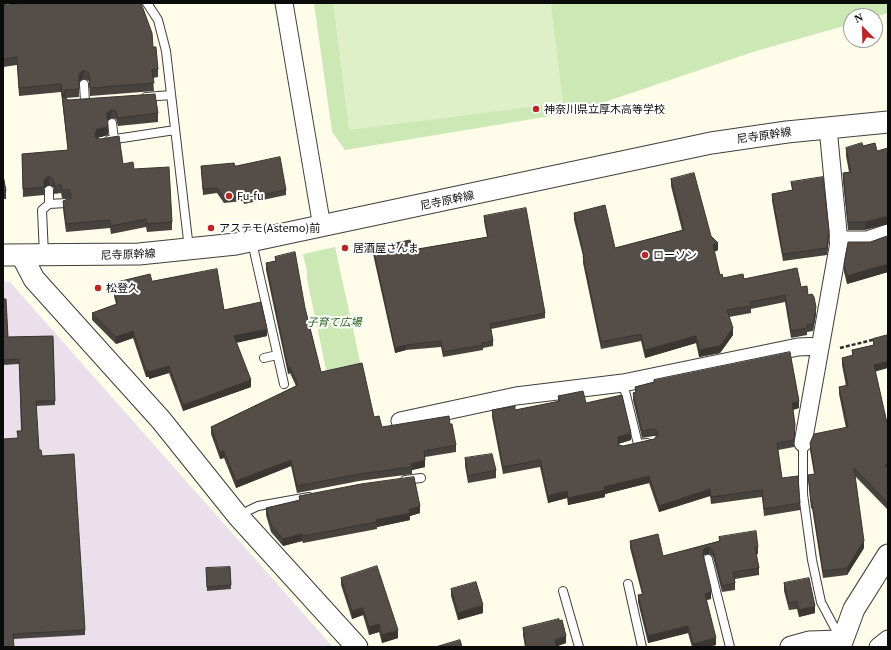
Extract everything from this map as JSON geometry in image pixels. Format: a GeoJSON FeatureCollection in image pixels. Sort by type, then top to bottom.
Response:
{"type":"FeatureCollection","features":[{"type":"Feature","properties":{"kind":"street"},"geometry":{"type":"LineString","coordinates":[[284,3],[322,226]]}},
{"type":"Feature","properties":{"kind":"street","name":"尼寺原幹線"},"geometry":{"type":"LineString","coordinates":[[12,256],[139,254],[189,250],[252,240],[322,226],[712,143],[888,119]]}},
{"type":"Feature","properties":{"kind":"street"},"geometry":{"type":"LineString","coordinates":[[804,442],[838,240],[828,128]]}},
{"type":"Feature","properties":{"kind":"street"},"geometry":{"type":"LineString","coordinates":[[838,240],[867,240],[888,233]]}},
{"type":"Feature","properties":{"kind":"street"},"geometry":{"type":"LineString","coordinates":[[12,256],[161,420],[238,516],[357,647]]}},
{"type":"Feature","properties":{"kind":"street"},"geometry":{"type":"LineString","coordinates":[[400,421],[516,396],[623,383],[798,347],[820,350]]}},
{"type":"Feature","properties":{"kind":"street"},"geometry":{"type":"LineString","coordinates":[[791,647],[809,642],[845,645],[854,609],[888,555]]}},
{"type":"Feature","properties":{"kind":"lane"},"geometry":{"type":"LineString","coordinates":[[147,3],[158,20],[164,43],[189,250]]}},
{"type":"Feature","properties":{"kind":"lane"},"geometry":{"type":"LineString","coordinates":[[74,103],[89,102],[84,84]]}},
{"type":"Feature","properties":{"kind":"lane"},"geometry":{"type":"LineString","coordinates":[[140,98],[171,96]]}},
{"type":"Feature","properties":{"kind":"lane"},"geometry":{"type":"LineString","coordinates":[[112,123],[114,139]]}},
{"type":"Feature","properties":{"kind":"lane"},"geometry":{"type":"LineString","coordinates":[[100,142],[175,130]]}},
{"type":"Feature","properties":{"kind":"lane"},"geometry":{"type":"LineString","coordinates":[[49,190],[49,204]]}},
{"type":"Feature","properties":{"kind":"lane"},"geometry":{"type":"LineString","coordinates":[[44,255],[42,210],[49,204],[66,203]]}},
{"type":"Feature","properties":{"kind":"lane"},"geometry":{"type":"LineString","coordinates":[[252,240],[284,384]]}},
{"type":"Feature","properties":{"kind":"lane"},"geometry":{"type":"LineString","coordinates":[[264,358],[278,355]]}},
{"type":"Feature","properties":{"kind":"lane"},"geometry":{"type":"LineString","coordinates":[[623,383],[638,444]]}},
{"type":"Feature","properties":{"kind":"lane"},"geometry":{"type":"LineString","coordinates":[[627,447],[653,441]]}},
{"type":"Feature","properties":{"kind":"lane"},"geometry":{"type":"LineString","coordinates":[[804,442],[803,494],[812,560],[821,602],[845,645]]}},
{"type":"Feature","properties":{"kind":"lane"},"geometry":{"type":"LineString","coordinates":[[398,481],[421,478]]}},
{"type":"Feature","properties":{"kind":"lane"},"geometry":{"type":"LineString","coordinates":[[238,516],[258,506],[321,494]]}},
{"type":"Feature","properties":{"kind":"lane"},"geometry":{"type":"LineString","coordinates":[[708,559],[730,647]]}},
{"type":"Feature","properties":{"kind":"lane"},"geometry":{"type":"LineString","coordinates":[[628,584],[642,647]]}},
{"type":"Feature","properties":{"kind":"lane"},"geometry":{"type":"LineString","coordinates":[[563,591],[578,647]]}},
{"type":"Feature","properties":{"kind":"path"},"geometry":{"type":"LineString","coordinates":[[820,350],[880,338]]}},
{"type":"Feature","properties":{"kind":"shaded area"},"geometry":{"type":"Polygon","coordinates":[[[3,281],[10,282],[333,647],[3,647],[3,281]]]}},
{"type":"Feature","properties":{"kind":"green space","name":"神奈川県立厚木高等学校"},"geometry":{"type":"Polygon","coordinates":[[[314,3],[888,3],[888,13],[883,15],[883,8],[843,8],[843,26],[756,51],[575,112],[345,150],[332,132],[314,3]]]}},
{"type":"Feature","properties":{"kind":"green space"},"geometry":{"type":"Polygon","coordinates":[[[333,3],[551,3],[563,103],[349,130],[333,3]]]}},
{"type":"Feature","properties":{"kind":"green space","name":"子育て広場"},"geometry":{"type":"Polygon","coordinates":[[[335,247],[361,366],[327,374],[303,254],[335,247]]]}},
{"type":"Feature","properties":{"kind":"building"},"geometry":{"type":"Polygon","coordinates":[[[3,3],[7,5],[27,3],[141,3],[152,33],[153,47],[156,47],[158,69],[152,70],[154,83],[90,88],[89,73],[83,70],[79,74],[79,89],[65,90],[63,96],[68,100],[155,94],[158,113],[118,118],[116,111],[111,110],[107,113],[108,127],[97,129],[95,134],[96,138],[100,139],[119,136],[123,164],[133,162],[134,169],[169,167],[172,222],[147,224],[146,219],[111,226],[110,220],[66,224],[63,201],[71,198],[69,190],[62,190],[61,185],[54,186],[54,180],[49,176],[44,180],[44,187],[23,189],[22,154],[68,150],[61,84],[19,88],[17,57],[3,59],[3,3]]]}},
{"type":"Feature","properties":{"kind":"building"},"geometry":{"type":"Polygon","coordinates":[[[862,143],[863,146],[875,143],[877,151],[888,148],[888,216],[865,222],[848,222],[843,173],[851,172],[846,148],[862,143]]]}},
{"type":"Feature","properties":{"kind":"building"},"geometry":{"type":"Polygon","coordinates":[[[280,157],[286,190],[244,198],[243,196],[224,198],[217,188],[203,189],[201,166],[234,163],[235,166],[280,157]]]}},
{"type":"Feature","properties":{"kind":"building"},"geometry":{"type":"Polygon","coordinates":[[[694,173],[711,236],[718,243],[713,245],[720,275],[722,274],[723,278],[743,274],[744,279],[797,268],[801,287],[807,286],[808,295],[812,294],[814,297],[816,307],[813,324],[807,325],[807,328],[791,331],[785,295],[750,302],[751,306],[727,310],[733,328],[720,346],[699,350],[696,336],[645,350],[641,334],[601,342],[574,213],[605,205],[615,248],[684,230],[671,179],[694,173]]]}},
{"type":"Feature","properties":{"kind":"building"},"geometry":{"type":"Polygon","coordinates":[[[3,175],[6,191],[3,191],[3,175]]]}},
{"type":"Feature","properties":{"kind":"building"},"geometry":{"type":"Polygon","coordinates":[[[823,177],[829,231],[827,248],[783,254],[772,194],[793,190],[791,182],[823,177]]]}},
{"type":"Feature","properties":{"kind":"building"},"geometry":{"type":"Polygon","coordinates":[[[526,208],[545,313],[490,324],[493,341],[482,343],[483,345],[443,352],[441,341],[406,345],[395,348],[373,248],[410,240],[412,250],[488,237],[484,216],[526,208]]]}},
{"type":"Feature","properties":{"kind":"building"},"geometry":{"type":"Polygon","coordinates":[[[888,236],[888,264],[847,276],[844,264],[848,242],[870,242],[888,236]]]}},
{"type":"Feature","properties":{"kind":"building"},"geometry":{"type":"Polygon","coordinates":[[[295,252],[305,308],[321,372],[362,363],[374,417],[379,416],[382,427],[449,416],[456,445],[424,451],[425,460],[411,464],[412,467],[359,474],[297,486],[291,460],[236,481],[224,451],[220,452],[211,427],[298,385],[290,367],[288,368],[266,263],[276,261],[275,257],[295,252]]]}},
{"type":"Feature","properties":{"kind":"building"},"geometry":{"type":"Polygon","coordinates":[[[217,269],[224,310],[261,302],[267,329],[234,336],[251,380],[183,405],[169,366],[149,372],[149,370],[146,371],[133,331],[116,337],[92,313],[117,304],[114,289],[118,288],[117,282],[150,274],[152,281],[217,269]]]}},
{"type":"Feature","properties":{"kind":"building"},"geometry":{"type":"Polygon","coordinates":[[[3,299],[6,299],[8,337],[53,336],[55,401],[36,401],[39,450],[41,450],[42,456],[74,454],[85,630],[13,634],[14,647],[3,647],[3,439],[18,438],[17,431],[22,431],[19,359],[3,360],[3,299]]]}},
{"type":"Feature","properties":{"kind":"building"},"geometry":{"type":"Polygon","coordinates":[[[888,335],[888,361],[874,365],[887,423],[888,422],[888,464],[885,465],[888,469],[888,501],[887,502],[854,468],[864,541],[847,568],[823,571],[811,502],[808,475],[815,474],[810,443],[814,434],[848,427],[839,387],[848,385],[842,358],[853,355],[852,350],[874,345],[873,339],[888,335]]]}},
{"type":"Feature","properties":{"kind":"building"},"geometry":{"type":"Polygon","coordinates":[[[790,352],[799,401],[792,403],[795,424],[794,440],[777,443],[782,478],[798,476],[800,503],[764,509],[762,490],[711,497],[710,489],[659,506],[649,476],[604,487],[605,490],[568,498],[567,491],[548,496],[540,460],[503,467],[492,410],[515,406],[515,410],[560,401],[558,396],[583,391],[586,403],[622,395],[631,433],[618,437],[618,445],[623,446],[654,439],[658,435],[657,431],[654,429],[642,431],[633,393],[636,392],[635,387],[654,382],[654,380],[790,352]]]}},
{"type":"Feature","properties":{"kind":"building"},"geometry":{"type":"Polygon","coordinates":[[[492,454],[496,470],[468,476],[465,458],[492,454]]]}},
{"type":"Feature","properties":{"kind":"building"},"geometry":{"type":"Polygon","coordinates":[[[414,477],[420,506],[409,509],[410,513],[376,520],[377,522],[303,536],[302,534],[283,539],[271,525],[266,508],[300,500],[299,496],[361,484],[414,477]]]}},
{"type":"Feature","properties":{"kind":"building"},"geometry":{"type":"Polygon","coordinates":[[[756,531],[758,547],[755,547],[759,568],[733,572],[735,583],[722,586],[713,551],[709,547],[704,549],[703,554],[711,588],[711,592],[705,594],[716,638],[693,644],[688,626],[648,636],[638,595],[643,594],[630,541],[658,534],[663,556],[720,541],[719,537],[756,531]]]}},
{"type":"Feature","properties":{"kind":"building"},"geometry":{"type":"Polygon","coordinates":[[[377,566],[398,630],[382,635],[379,624],[369,627],[363,608],[352,611],[341,578],[377,566]]]}},
{"type":"Feature","properties":{"kind":"building"},"geometry":{"type":"Polygon","coordinates":[[[230,567],[231,585],[207,587],[206,568],[230,567]]]}},
{"type":"Feature","properties":{"kind":"building"},"geometry":{"type":"Polygon","coordinates":[[[809,578],[815,606],[799,610],[797,601],[789,603],[784,583],[809,578]]]}},
{"type":"Feature","properties":{"kind":"building"},"geometry":{"type":"Polygon","coordinates":[[[476,582],[483,605],[458,613],[451,589],[476,582]]]}},
{"type":"Feature","properties":{"kind":"building"},"geometry":{"type":"Polygon","coordinates":[[[559,619],[559,621],[562,620],[566,636],[555,640],[557,647],[526,647],[523,628],[559,619]]]}},
{"type":"Feature","properties":{"kind":"building"},"geometry":{"type":"Polygon","coordinates":[[[460,640],[462,647],[436,647],[460,640]]]}},
{"type":"Feature","properties":{"kind":"place","name":"神奈川県立厚木高等学校"},"geometry":{"type":"Point","coordinates":[536,109]}},
{"type":"Feature","properties":{"kind":"place","name":"Fu-fu"},"geometry":{"type":"Point","coordinates":[229,196]}},
{"type":"Feature","properties":{"kind":"place","name":"アステモ(Astemo)前"},"geometry":{"type":"Point","coordinates":[211,228]}},
{"type":"Feature","properties":{"kind":"place","name":"居酒屋さんま"},"geometry":{"type":"Point","coordinates":[345,248]}},
{"type":"Feature","properties":{"kind":"place","name":"ローソン"},"geometry":{"type":"Point","coordinates":[645,255]}},
{"type":"Feature","properties":{"kind":"place","name":"松登久"},"geometry":{"type":"Point","coordinates":[98,288]}}]}
